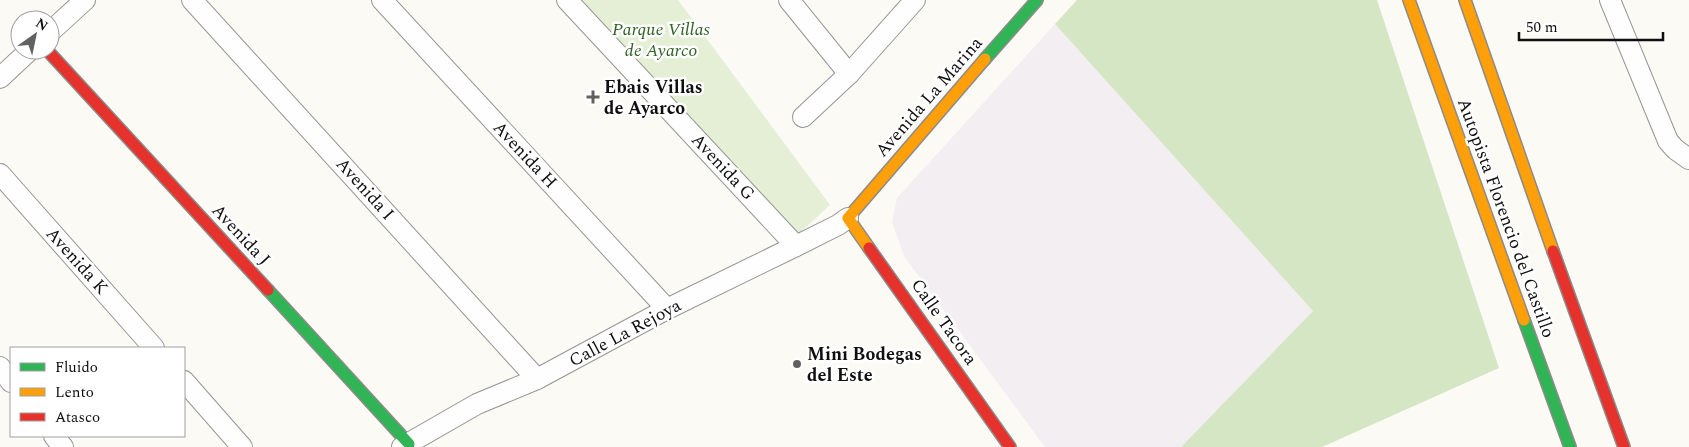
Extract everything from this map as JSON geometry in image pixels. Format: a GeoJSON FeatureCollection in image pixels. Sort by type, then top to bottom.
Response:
{"type":"FeatureCollection","features":[{"type":"Feature","properties":{"kind":"main road","name":"Avenida La Marina"},"geometry":{"type":"LineString","coordinates":[[848,218],[1037,0]]}},
{"type":"Feature","properties":{"kind":"main road","name":"Autopista Florencio del Castillo"},"geometry":{"type":"LineString","coordinates":[[1409,0],[1570,447]]}},
{"type":"Feature","properties":{"kind":"main road","name":"Autopista Florencio del Castillo"},"geometry":{"type":"LineString","coordinates":[[1465,0],[1624,447]]}},
{"type":"Feature","properties":{"kind":"main road","name":"Avenida J"},"geometry":{"type":"LineString","coordinates":[[56,60],[406,445]]}},
{"type":"Feature","properties":{"kind":"main road","name":"Calle Tacora"},"geometry":{"type":"LineString","coordinates":[[848,218],[1010,447]]}},
{"type":"Feature","properties":{"kind":"street"},"geometry":{"type":"LineString","coordinates":[[60,23],[85,0]]}},
{"type":"Feature","properties":{"kind":"street","name":"Avenida I"},"geometry":{"type":"LineString","coordinates":[[192,0],[537,379]]}},
{"type":"Feature","properties":{"kind":"street","name":"Avenida H"},"geometry":{"type":"LineString","coordinates":[[382,0],[667,309]]}},
{"type":"Feature","properties":{"kind":"street","name":"Avenida G"},"geometry":{"type":"LineString","coordinates":[[568,0],[796,246]]}},
{"type":"Feature","properties":{"kind":"street"},"geometry":{"type":"LineString","coordinates":[[789,0],[849,74]]}},
{"type":"Feature","properties":{"kind":"street"},"geometry":{"type":"LineString","coordinates":[[803,117],[849,74],[915,0]]}},
{"type":"Feature","properties":{"kind":"street"},"geometry":{"type":"LineString","coordinates":[[1610,0],[1668,141],[1675,149],[1689,159]]}},
{"type":"Feature","properties":{"kind":"street"},"geometry":{"type":"LineString","coordinates":[[0,78],[19,60]]}},
{"type":"Feature","properties":{"kind":"street","name":"Avenida K"},"geometry":{"type":"LineString","coordinates":[[0,174],[153,347]]}},
{"type":"Feature","properties":{"kind":"street","name":"Calle La Rejoya"},"geometry":{"type":"LineString","coordinates":[[406,445],[477,404],[537,379],[667,309],[796,246],[848,218]]}},
{"type":"Feature","properties":{"kind":"street"},"geometry":{"type":"LineString","coordinates":[[0,367],[10,381]]}},
{"type":"Feature","properties":{"kind":"street"},"geometry":{"type":"LineString","coordinates":[[185,382],[242,447]]}},
{"type":"Feature","properties":{"kind":"street"},"geometry":{"type":"LineString","coordinates":[[55,437],[63,447]]}},
{"type":"Feature","properties":{"kind":"shaded area"},"geometry":{"type":"Polygon","coordinates":[[[1055,24],[1313,311],[1181,447],[1045,447],[904,256],[892,222],[897,198],[1055,24]]]}},
{"type":"Feature","properties":{"kind":"green space","name":"Parque Villas de Ayarco"},"geometry":{"type":"Polygon","coordinates":[[[575,0],[678,0],[830,205],[795,237],[575,0]]]}},
{"type":"Feature","properties":{"kind":"green space"},"geometry":{"type":"Polygon","coordinates":[[[1077,0],[1377,0],[1499,368],[1322,447],[1181,447],[1313,311],[1055,24],[1077,0]]]}},
{"type":"Feature","properties":{"kind":"traffic: fast"},"geometry":{"type":"LineString","coordinates":[[985,59],[1037,0]]}},
{"type":"Feature","properties":{"kind":"traffic: fast"},"geometry":{"type":"LineString","coordinates":[[268,290],[409,444]]}},
{"type":"Feature","properties":{"kind":"traffic: fast"},"geometry":{"type":"LineString","coordinates":[[1524,320],[1570,447]]}},
{"type":"Feature","properties":{"kind":"traffic: slow"},"geometry":{"type":"LineString","coordinates":[[1409,0],[1524,320]]}},
{"type":"Feature","properties":{"kind":"traffic: slow"},"geometry":{"type":"LineString","coordinates":[[1465,0],[1553,251]]}},
{"type":"Feature","properties":{"kind":"traffic: slow"},"geometry":{"type":"LineString","coordinates":[[869,248],[848,218],[985,59]]}},
{"type":"Feature","properties":{"kind":"traffic: jam"},"geometry":{"type":"LineString","coordinates":[[56,60],[268,290]]}},
{"type":"Feature","properties":{"kind":"traffic: jam"},"geometry":{"type":"LineString","coordinates":[[869,248],[1010,447]]}},
{"type":"Feature","properties":{"kind":"traffic: jam"},"geometry":{"type":"LineString","coordinates":[[1553,251],[1624,447]]}},
{"type":"Feature","properties":{"kind":"place","name":"Ebais Villas de Ayarco"},"geometry":{"type":"Point","coordinates":[593,97]}},
{"type":"Feature","properties":{"kind":"place","name":"Mini Bodegas del Este"},"geometry":{"type":"Point","coordinates":[797,364]}}]}
